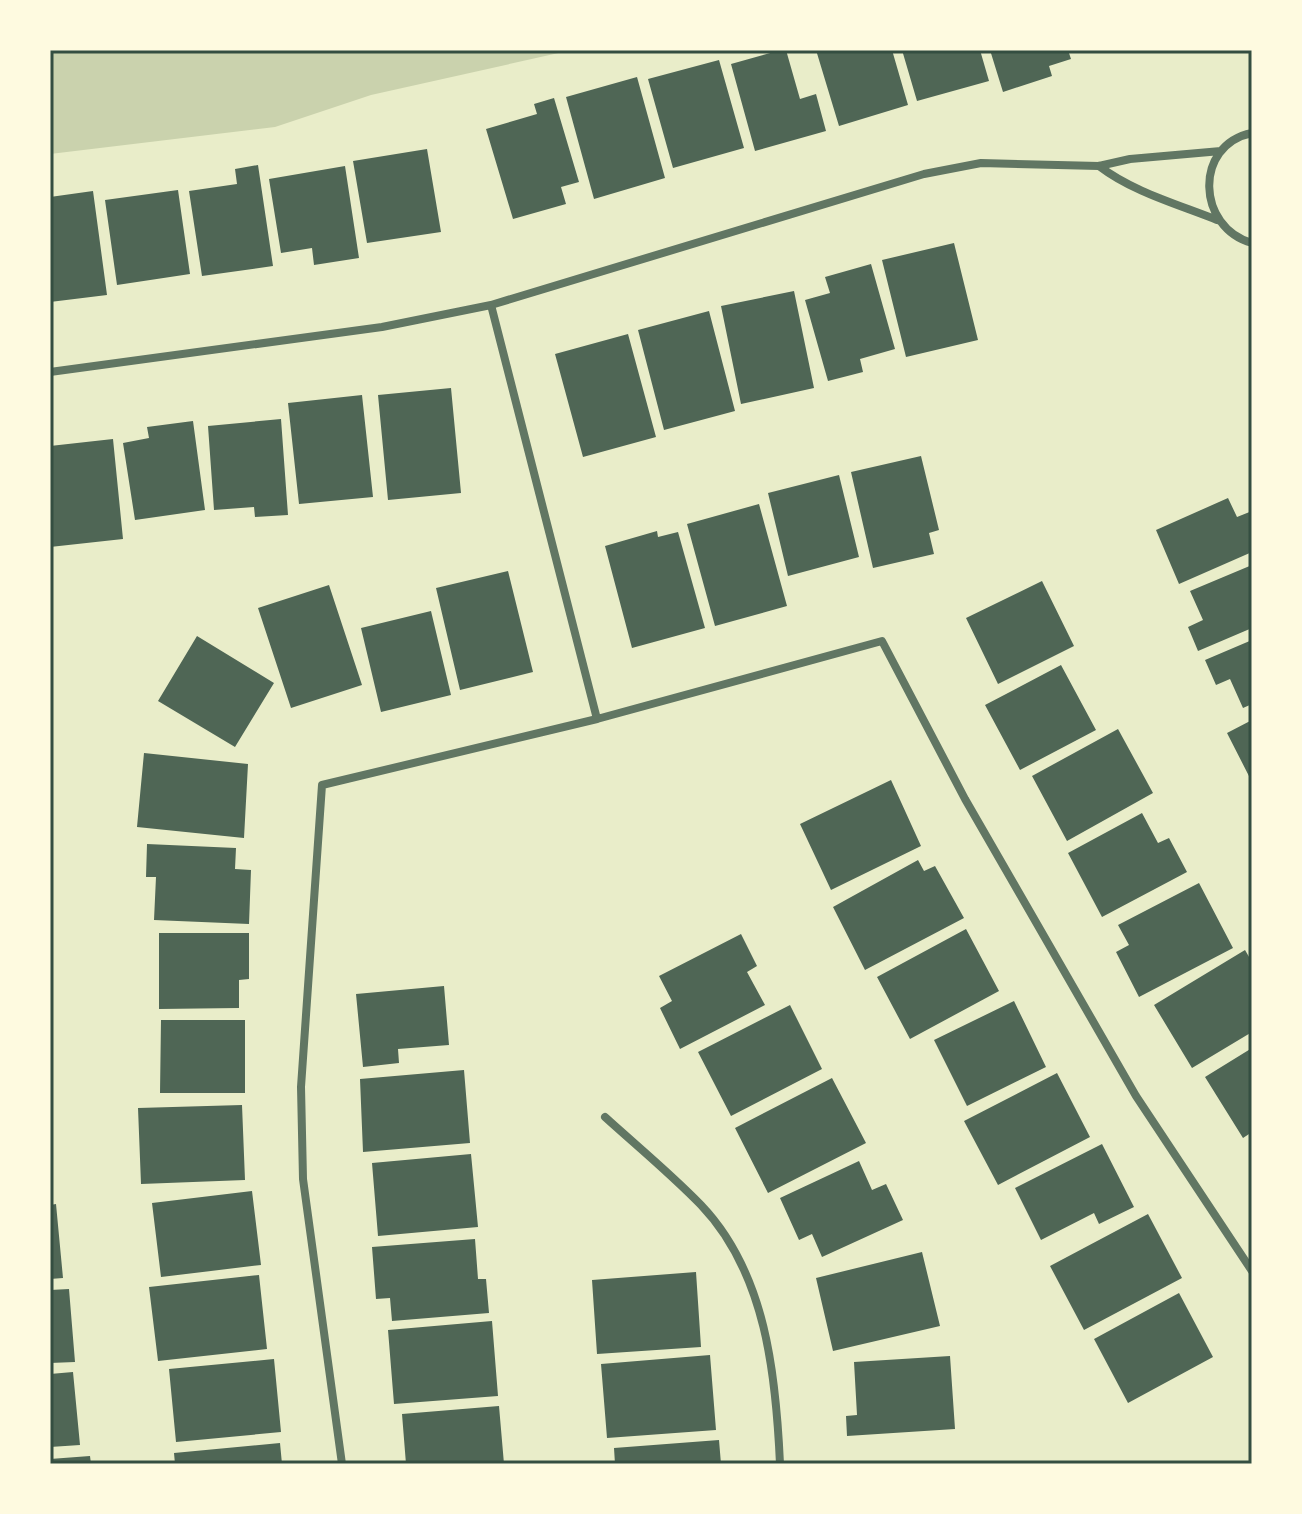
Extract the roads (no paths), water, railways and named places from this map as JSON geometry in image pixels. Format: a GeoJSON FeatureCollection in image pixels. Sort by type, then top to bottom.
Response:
{"type":"FeatureCollection","features":[{"type":"Feature","properties":{"kind":"street"},"geometry":{"type":"LineString","coordinates":[[1252,133],[1232,141],[1221,151],[1211,167],[1208,185],[1210,204],[1218,220],[1237,238],[1252,243]]}},
{"type":"Feature","properties":{"kind":"street"},"geometry":{"type":"LineString","coordinates":[[50,372],[382,327],[491,305],[924,174],[981,163],[1099,166],[1130,159],[1221,151]]}},
{"type":"Feature","properties":{"kind":"street"},"geometry":{"type":"LineString","coordinates":[[1099,166],[1122,184],[1155,193],[1218,220]]}},
{"type":"Feature","properties":{"kind":"street"},"geometry":{"type":"LineString","coordinates":[[491,305],[597,719]]}},
{"type":"Feature","properties":{"kind":"street"},"geometry":{"type":"LineString","coordinates":[[342,1464],[303,1179],[301,1087],[322,785],[597,719],[882,641],[965,799],[1136,1096],[1252,1271]]}},
{"type":"Feature","properties":{"kind":"street"},"geometry":{"type":"LineString","coordinates":[[605,1117],[702,1206],[730,1245],[756,1300],[776,1380],[780,1464]]}}]}
